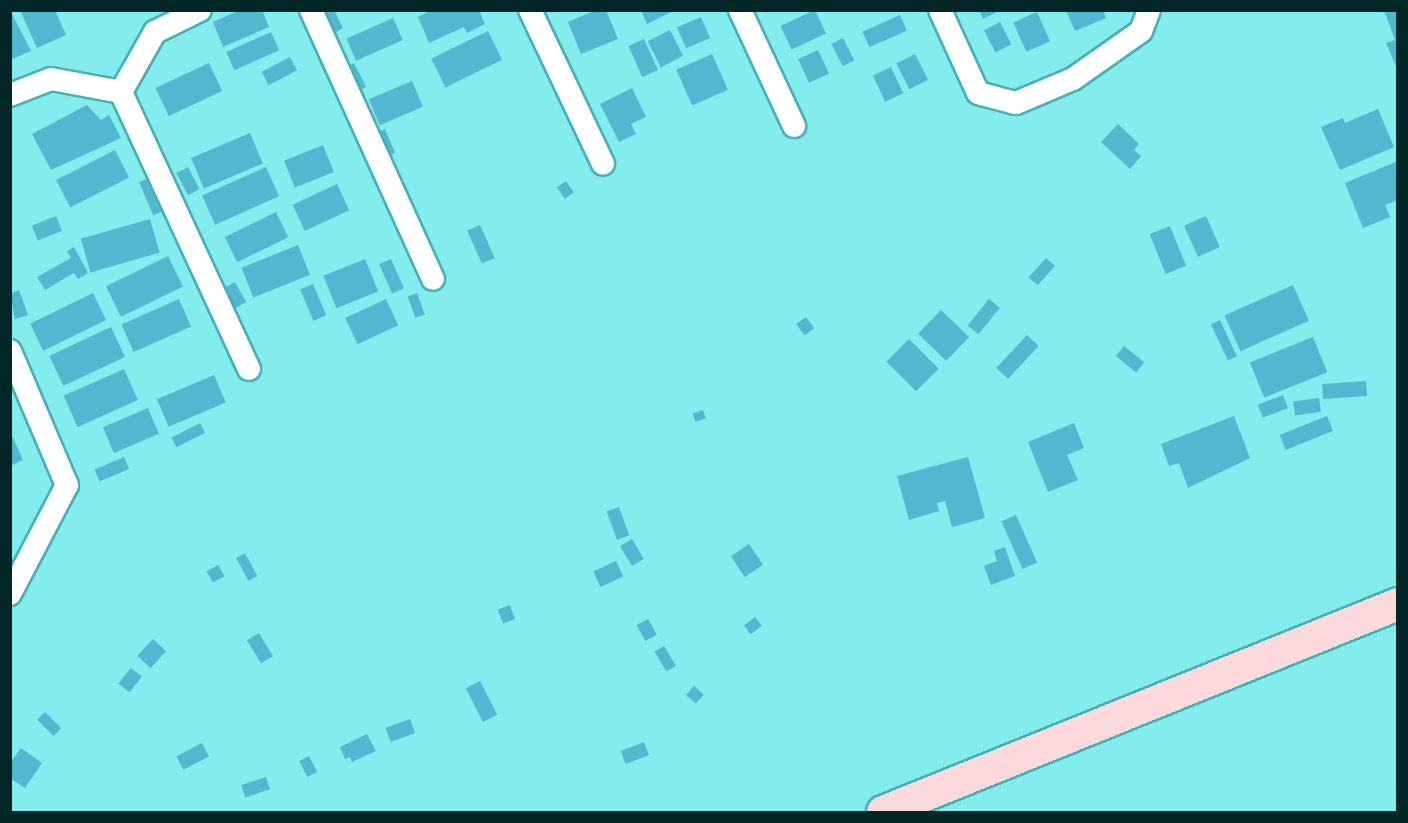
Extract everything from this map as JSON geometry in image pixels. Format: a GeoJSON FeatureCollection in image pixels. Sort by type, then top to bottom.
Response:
{"type":"FeatureCollection","features":[{"type":"Feature","properties":{"kind":"main road"},"geometry":{"type":"LineString","coordinates":[[883,813],[1398,604]]}},
{"type":"Feature","properties":{"kind":"street"},"geometry":{"type":"LineString","coordinates":[[121,92],[155,32],[200,10]]}},
{"type":"Feature","properties":{"kind":"street"},"geometry":{"type":"LineString","coordinates":[[311,10],[433,279]]}},
{"type":"Feature","properties":{"kind":"street"},"geometry":{"type":"LineString","coordinates":[[530,10],[603,164]]}},
{"type":"Feature","properties":{"kind":"street"},"geometry":{"type":"LineString","coordinates":[[740,10],[794,126]]}},
{"type":"Feature","properties":{"kind":"street"},"geometry":{"type":"LineString","coordinates":[[940,10],[978,93],[1016,103],[1073,79],[1141,31],[1149,10]]}},
{"type":"Feature","properties":{"kind":"street"},"geometry":{"type":"LineString","coordinates":[[10,95],[51,79],[121,92]]}},
{"type":"Feature","properties":{"kind":"street"},"geometry":{"type":"LineString","coordinates":[[121,92],[249,369]]}},
{"type":"Feature","properties":{"kind":"street"},"geometry":{"type":"LineString","coordinates":[[10,351],[67,485],[10,594]]}},
{"type":"Feature","properties":{"kind":"building"},"geometry":{"type":"Polygon","coordinates":[[[10,10],[31,51],[10,60],[10,10]]]}},
{"type":"Feature","properties":{"kind":"building"},"geometry":{"type":"Polygon","coordinates":[[[20,10],[55,10],[66,35],[37,48],[20,10]]]}},
{"type":"Feature","properties":{"kind":"building"},"geometry":{"type":"Polygon","coordinates":[[[240,10],[262,10],[269,27],[223,47],[213,22],[240,10]]]}},
{"type":"Feature","properties":{"kind":"building"},"geometry":{"type":"Polygon","coordinates":[[[318,10],[334,10],[343,28],[331,35],[318,10]]]}},
{"type":"Feature","properties":{"kind":"building"},"geometry":{"type":"Polygon","coordinates":[[[432,10],[479,10],[485,24],[467,33],[464,27],[429,43],[418,17],[432,10]]]}},
{"type":"Feature","properties":{"kind":"building"},"geometry":{"type":"Polygon","coordinates":[[[596,10],[606,10],[618,39],[581,54],[568,22],[596,10]]]}},
{"type":"Feature","properties":{"kind":"building"},"geometry":{"type":"Polygon","coordinates":[[[641,10],[675,10],[647,24],[641,10]]]}},
{"type":"Feature","properties":{"kind":"building"},"geometry":{"type":"Polygon","coordinates":[[[815,10],[826,34],[792,50],[781,26],[815,10]]]}},
{"type":"Feature","properties":{"kind":"building"},"geometry":{"type":"Polygon","coordinates":[[[979,10],[1001,10],[983,19],[979,10]]]}},
{"type":"Feature","properties":{"kind":"building"},"geometry":{"type":"Polygon","coordinates":[[[1066,10],[1103,10],[1106,18],[1075,31],[1066,10]]]}},
{"type":"Feature","properties":{"kind":"building"},"geometry":{"type":"Polygon","coordinates":[[[1384,10],[1398,10],[1398,71],[1386,43],[1395,40],[1384,10]]]}},
{"type":"Feature","properties":{"kind":"building"},"geometry":{"type":"Polygon","coordinates":[[[1037,12],[1050,41],[1026,52],[1013,23],[1037,12]]]}},
{"type":"Feature","properties":{"kind":"building"},"geometry":{"type":"Polygon","coordinates":[[[900,15],[907,31],[869,47],[863,32],[900,15]]]}},
{"type":"Feature","properties":{"kind":"building"},"geometry":{"type":"Polygon","coordinates":[[[701,17],[710,38],[686,48],[677,27],[701,17]]]}},
{"type":"Feature","properties":{"kind":"building"},"geometry":{"type":"Polygon","coordinates":[[[393,18],[403,40],[356,61],[346,39],[393,18]]]}},
{"type":"Feature","properties":{"kind":"building"},"geometry":{"type":"Polygon","coordinates":[[[1000,22],[1011,44],[995,52],[984,30],[1000,22]]]}},
{"type":"Feature","properties":{"kind":"building"},"geometry":{"type":"Polygon","coordinates":[[[670,30],[683,56],[661,67],[648,41],[670,30]]]}},
{"type":"Feature","properties":{"kind":"building"},"geometry":{"type":"Polygon","coordinates":[[[488,31],[502,60],[445,87],[431,59],[488,31]]]}},
{"type":"Feature","properties":{"kind":"building"},"geometry":{"type":"Polygon","coordinates":[[[271,32],[279,50],[234,70],[226,52],[271,32]]]}},
{"type":"Feature","properties":{"kind":"building"},"geometry":{"type":"Polygon","coordinates":[[[843,38],[854,60],[843,66],[831,44],[843,38]]]}},
{"type":"Feature","properties":{"kind":"building"},"geometry":{"type":"Polygon","coordinates":[[[644,39],[658,70],[642,77],[628,46],[644,39]]]}},
{"type":"Feature","properties":{"kind":"building"},"geometry":{"type":"Polygon","coordinates":[[[818,50],[829,74],[809,83],[798,59],[818,50]]]}},
{"type":"Feature","properties":{"kind":"building"},"geometry":{"type":"Polygon","coordinates":[[[712,54],[728,90],[692,105],[676,70],[712,54]]]}},
{"type":"Feature","properties":{"kind":"building"},"geometry":{"type":"Polygon","coordinates":[[[915,54],[928,80],[909,89],[896,64],[915,54]]]}},
{"type":"Feature","properties":{"kind":"building"},"geometry":{"type":"Polygon","coordinates":[[[290,57],[297,70],[269,85],[262,72],[290,57]]]}},
{"type":"Feature","properties":{"kind":"building"},"geometry":{"type":"Polygon","coordinates":[[[209,63],[222,91],[169,116],[156,88],[209,63]]]}},
{"type":"Feature","properties":{"kind":"building"},"geometry":{"type":"Polygon","coordinates":[[[354,63],[366,87],[356,93],[343,68],[354,63]]]}},
{"type":"Feature","properties":{"kind":"building"},"geometry":{"type":"Polygon","coordinates":[[[891,67],[903,93],[885,102],[873,75],[891,67]]]}},
{"type":"Feature","properties":{"kind":"building"},"geometry":{"type":"Polygon","coordinates":[[[412,81],[423,107],[380,125],[369,99],[412,81]]]}},
{"type":"Feature","properties":{"kind":"building"},"geometry":{"type":"Polygon","coordinates":[[[632,88],[646,117],[631,124],[636,134],[619,142],[600,104],[632,88]]]}},
{"type":"Feature","properties":{"kind":"building"},"geometry":{"type":"Polygon","coordinates":[[[87,105],[101,120],[109,115],[121,138],[51,170],[32,134],[87,105]]]}},
{"type":"Feature","properties":{"kind":"building"},"geometry":{"type":"Polygon","coordinates":[[[1378,109],[1394,147],[1340,170],[1321,127],[1343,118],[1345,123],[1378,109]]]}},
{"type":"Feature","properties":{"kind":"building"},"geometry":{"type":"Polygon","coordinates":[[[1118,124],[1139,144],[1134,150],[1141,156],[1130,169],[1101,142],[1118,124]]]}},
{"type":"Feature","properties":{"kind":"building"},"geometry":{"type":"Polygon","coordinates":[[[385,129],[395,153],[385,157],[375,133],[385,129]]]}},
{"type":"Feature","properties":{"kind":"building"},"geometry":{"type":"Polygon","coordinates":[[[250,133],[263,163],[204,188],[191,158],[250,133]]]}},
{"type":"Feature","properties":{"kind":"building"},"geometry":{"type":"Polygon","coordinates":[[[323,145],[334,172],[295,188],[284,161],[323,145]]]}},
{"type":"Feature","properties":{"kind":"building"},"geometry":{"type":"Polygon","coordinates":[[[115,150],[129,178],[70,208],[56,180],[115,150]]]}},
{"type":"Feature","properties":{"kind":"building"},"geometry":{"type":"Polygon","coordinates":[[[1398,161],[1398,200],[1385,205],[1390,217],[1363,228],[1345,183],[1398,161]]]}},
{"type":"Feature","properties":{"kind":"building"},"geometry":{"type":"Polygon","coordinates":[[[188,167],[199,189],[188,195],[176,173],[188,167]]]}},
{"type":"Feature","properties":{"kind":"building"},"geometry":{"type":"Polygon","coordinates":[[[266,167],[279,196],[215,225],[202,195],[266,167]]]}},
{"type":"Feature","properties":{"kind":"building"},"geometry":{"type":"Polygon","coordinates":[[[151,177],[165,210],[153,215],[139,182],[151,177]]]}},
{"type":"Feature","properties":{"kind":"building"},"geometry":{"type":"Polygon","coordinates":[[[566,181],[574,193],[565,199],[557,187],[566,181]]]}},
{"type":"Feature","properties":{"kind":"building"},"geometry":{"type":"Polygon","coordinates":[[[337,184],[349,210],[305,231],[293,205],[337,184]]]}},
{"type":"Feature","properties":{"kind":"building"},"geometry":{"type":"Polygon","coordinates":[[[276,212],[288,237],[237,262],[225,237],[276,212]]]}},
{"type":"Feature","properties":{"kind":"building"},"geometry":{"type":"Polygon","coordinates":[[[56,216],[62,231],[38,241],[32,226],[56,216]]]}},
{"type":"Feature","properties":{"kind":"building"},"geometry":{"type":"Polygon","coordinates":[[[1206,216],[1220,247],[1198,257],[1184,226],[1206,216]]]}},
{"type":"Feature","properties":{"kind":"building"},"geometry":{"type":"Polygon","coordinates":[[[150,219],[160,253],[90,272],[81,239],[150,219]]]}},
{"type":"Feature","properties":{"kind":"building"},"geometry":{"type":"Polygon","coordinates":[[[480,225],[495,258],[482,264],[467,231],[480,225]]]}},
{"type":"Feature","properties":{"kind":"building"},"geometry":{"type":"Polygon","coordinates":[[[1170,226],[1186,266],[1166,274],[1150,234],[1170,226]]]}},
{"type":"Feature","properties":{"kind":"building"},"geometry":{"type":"Polygon","coordinates":[[[298,245],[310,275],[253,298],[241,268],[298,245]]]}},
{"type":"Feature","properties":{"kind":"building"},"geometry":{"type":"Polygon","coordinates":[[[74,247],[88,273],[78,279],[74,273],[45,290],[37,277],[71,258],[67,251],[74,247]]]}},
{"type":"Feature","properties":{"kind":"building"},"geometry":{"type":"Polygon","coordinates":[[[168,256],[183,287],[121,317],[106,286],[168,256]]]}},
{"type":"Feature","properties":{"kind":"building"},"geometry":{"type":"Polygon","coordinates":[[[1046,258],[1055,266],[1038,285],[1029,277],[1046,258]]]}},
{"type":"Feature","properties":{"kind":"building"},"geometry":{"type":"Polygon","coordinates":[[[365,259],[378,291],[336,308],[323,276],[365,259]]]}},
{"type":"Feature","properties":{"kind":"building"},"geometry":{"type":"Polygon","coordinates":[[[391,259],[404,288],[392,294],[379,264],[391,259]]]}},
{"type":"Feature","properties":{"kind":"building"},"geometry":{"type":"Polygon","coordinates":[[[235,282],[246,302],[236,308],[225,288],[235,282]]]}},
{"type":"Feature","properties":{"kind":"building"},"geometry":{"type":"Polygon","coordinates":[[[313,284],[326,315],[313,321],[300,289],[313,284]]]}},
{"type":"Feature","properties":{"kind":"building"},"geometry":{"type":"Polygon","coordinates":[[[1293,285],[1309,321],[1240,351],[1224,316],[1293,285]]]}},
{"type":"Feature","properties":{"kind":"building"},"geometry":{"type":"Polygon","coordinates":[[[19,290],[28,315],[15,319],[10,294],[19,290]]]}},
{"type":"Feature","properties":{"kind":"building"},"geometry":{"type":"Polygon","coordinates":[[[93,293],[106,320],[43,351],[30,324],[93,293]]]}},
{"type":"Feature","properties":{"kind":"building"},"geometry":{"type":"Polygon","coordinates":[[[417,293],[425,315],[415,318],[408,296],[417,293]]]}},
{"type":"Feature","properties":{"kind":"building"},"geometry":{"type":"Polygon","coordinates":[[[179,299],[191,326],[134,352],[121,325],[179,299]]]}},
{"type":"Feature","properties":{"kind":"building"},"geometry":{"type":"Polygon","coordinates":[[[386,299],[398,325],[357,344],[345,318],[386,299]]]}},
{"type":"Feature","properties":{"kind":"building"},"geometry":{"type":"Polygon","coordinates":[[[989,299],[1000,308],[978,334],[968,325],[989,299]]]}},
{"type":"Feature","properties":{"kind":"building"},"geometry":{"type":"Polygon","coordinates":[[[941,310],[969,337],[946,361],[918,334],[941,310]]]}},
{"type":"Feature","properties":{"kind":"building"},"geometry":{"type":"Polygon","coordinates":[[[806,317],[814,328],[805,335],[796,324],[806,317]]]}},
{"type":"Feature","properties":{"kind":"building"},"geometry":{"type":"Polygon","coordinates":[[[1220,320],[1237,356],[1228,360],[1211,324],[1220,320]]]}},
{"type":"Feature","properties":{"kind":"building"},"geometry":{"type":"Polygon","coordinates":[[[111,327],[125,357],[63,386],[49,356],[111,327]]]}},
{"type":"Feature","properties":{"kind":"building"},"geometry":{"type":"Polygon","coordinates":[[[1027,335],[1039,346],[1008,379],[996,368],[1027,335]]]}},
{"type":"Feature","properties":{"kind":"building"},"geometry":{"type":"Polygon","coordinates":[[[1313,337],[1327,372],[1264,398],[1250,362],[1313,337]]]}},
{"type":"Feature","properties":{"kind":"building"},"geometry":{"type":"Polygon","coordinates":[[[909,339],[939,369],[916,391],[886,362],[909,339]]]}},
{"type":"Feature","properties":{"kind":"building"},"geometry":{"type":"Polygon","coordinates":[[[1124,346],[1144,362],[1136,372],[1116,356],[1124,346]]]}},
{"type":"Feature","properties":{"kind":"building"},"geometry":{"type":"Polygon","coordinates":[[[124,369],[138,400],[78,427],[64,396],[124,369]]]}},
{"type":"Feature","properties":{"kind":"building"},"geometry":{"type":"Polygon","coordinates":[[[214,375],[226,403],[169,427],[157,399],[214,375]]]}},
{"type":"Feature","properties":{"kind":"building"},"geometry":{"type":"Polygon","coordinates":[[[1366,381],[1367,396],[1323,399],[1322,384],[1366,381]]]}},
{"type":"Feature","properties":{"kind":"building"},"geometry":{"type":"Polygon","coordinates":[[[1283,395],[1288,408],[1263,418],[1258,405],[1283,395]]]}},
{"type":"Feature","properties":{"kind":"building"},"geometry":{"type":"Polygon","coordinates":[[[1319,398],[1321,412],[1295,415],[1293,402],[1319,398]]]}},
{"type":"Feature","properties":{"kind":"building"},"geometry":{"type":"Polygon","coordinates":[[[148,408],[159,434],[114,453],[103,427],[148,408]]]}},
{"type":"Feature","properties":{"kind":"building"},"geometry":{"type":"Polygon","coordinates":[[[703,410],[706,419],[695,422],[693,413],[703,410]]]}},
{"type":"Feature","properties":{"kind":"building"},"geometry":{"type":"Polygon","coordinates":[[[1234,416],[1250,458],[1188,488],[1179,463],[1169,466],[1161,444],[1234,416]]]}},
{"type":"Feature","properties":{"kind":"building"},"geometry":{"type":"Polygon","coordinates":[[[1327,416],[1333,431],[1286,450],[1280,435],[1327,416]]]}},
{"type":"Feature","properties":{"kind":"building"},"geometry":{"type":"Polygon","coordinates":[[[200,423],[205,433],[176,447],[171,438],[200,423]]]}},
{"type":"Feature","properties":{"kind":"building"},"geometry":{"type":"Polygon","coordinates":[[[1074,423],[1084,448],[1067,455],[1078,480],[1048,492],[1028,442],[1074,423]]]}},
{"type":"Feature","properties":{"kind":"building"},"geometry":{"type":"Polygon","coordinates":[[[10,431],[23,460],[10,466],[10,431]]]}},
{"type":"Feature","properties":{"kind":"building"},"geometry":{"type":"Polygon","coordinates":[[[124,457],[129,469],[100,481],[95,470],[124,457]]]}},
{"type":"Feature","properties":{"kind":"building"},"geometry":{"type":"Polygon","coordinates":[[[968,457],[985,518],[952,527],[945,501],[937,503],[939,511],[909,520],[897,476],[968,457]]]}},
{"type":"Feature","properties":{"kind":"building"},"geometry":{"type":"Polygon","coordinates":[[[619,507],[629,535],[617,540],[607,511],[619,507]]]}},
{"type":"Feature","properties":{"kind":"building"},"geometry":{"type":"Polygon","coordinates":[[[1016,515],[1037,563],[1023,569],[1001,522],[1016,515]]]}},
{"type":"Feature","properties":{"kind":"building"},"geometry":{"type":"Polygon","coordinates":[[[632,539],[644,559],[632,566],[620,546],[632,539]]]}},
{"type":"Feature","properties":{"kind":"building"},"geometry":{"type":"Polygon","coordinates":[[[749,544],[763,565],[745,577],[731,556],[749,544]]]}},
{"type":"Feature","properties":{"kind":"building"},"geometry":{"type":"Polygon","coordinates":[[[1005,547],[1015,576],[991,585],[984,566],[997,561],[994,551],[1005,547]]]}},
{"type":"Feature","properties":{"kind":"building"},"geometry":{"type":"Polygon","coordinates":[[[245,553],[257,576],[248,581],[236,558],[245,553]]]}},
{"type":"Feature","properties":{"kind":"building"},"geometry":{"type":"Polygon","coordinates":[[[616,561],[623,576],[601,587],[593,572],[616,561]]]}},
{"type":"Feature","properties":{"kind":"building"},"geometry":{"type":"Polygon","coordinates":[[[218,565],[224,576],[213,583],[207,571],[218,565]]]}},
{"type":"Feature","properties":{"kind":"building"},"geometry":{"type":"Polygon","coordinates":[[[510,605],[515,619],[503,624],[498,609],[510,605]]]}},
{"type":"Feature","properties":{"kind":"building"},"geometry":{"type":"Polygon","coordinates":[[[755,617],[762,626],[751,634],[744,626],[755,617]]]}},
{"type":"Feature","properties":{"kind":"building"},"geometry":{"type":"Polygon","coordinates":[[[648,619],[657,635],[645,641],[637,625],[648,619]]]}},
{"type":"Feature","properties":{"kind":"building"},"geometry":{"type":"Polygon","coordinates":[[[259,633],[273,656],[261,663],[247,640],[259,633]]]}},
{"type":"Feature","properties":{"kind":"building"},"geometry":{"type":"Polygon","coordinates":[[[153,639],[166,651],[150,668],[137,656],[153,639]]]}},
{"type":"Feature","properties":{"kind":"building"},"geometry":{"type":"Polygon","coordinates":[[[664,646],[676,666],[666,671],[655,652],[664,646]]]}},
{"type":"Feature","properties":{"kind":"building"},"geometry":{"type":"Polygon","coordinates":[[[131,668],[142,677],[129,692],[118,684],[131,668]]]}},
{"type":"Feature","properties":{"kind":"building"},"geometry":{"type":"Polygon","coordinates":[[[480,681],[497,715],[483,722],[466,688],[480,681]]]}},
{"type":"Feature","properties":{"kind":"building"},"geometry":{"type":"Polygon","coordinates":[[[694,686],[704,695],[696,704],[686,695],[694,686]]]}},
{"type":"Feature","properties":{"kind":"building"},"geometry":{"type":"Polygon","coordinates":[[[45,712],[61,728],[53,736],[37,720],[45,712]]]}},
{"type":"Feature","properties":{"kind":"building"},"geometry":{"type":"Polygon","coordinates":[[[410,719],[415,733],[391,742],[386,728],[410,719]]]}},
{"type":"Feature","properties":{"kind":"building"},"geometry":{"type":"Polygon","coordinates":[[[367,734],[376,751],[352,762],[350,757],[345,759],[340,747],[367,734]]]}},
{"type":"Feature","properties":{"kind":"building"},"geometry":{"type":"Polygon","coordinates":[[[644,742],[649,755],[626,764],[621,751],[644,742]]]}},
{"type":"Feature","properties":{"kind":"building"},"geometry":{"type":"Polygon","coordinates":[[[202,743],[209,756],[183,770],[176,757],[202,743]]]}},
{"type":"Feature","properties":{"kind":"building"},"geometry":{"type":"Polygon","coordinates":[[[21,748],[42,763],[25,788],[10,778],[10,763],[21,748]]]}},
{"type":"Feature","properties":{"kind":"building"},"geometry":{"type":"Polygon","coordinates":[[[309,756],[317,772],[307,777],[299,761],[309,756]]]}},
{"type":"Feature","properties":{"kind":"building"},"geometry":{"type":"Polygon","coordinates":[[[266,777],[270,789],[245,797],[241,785],[266,777]]]}}]}
